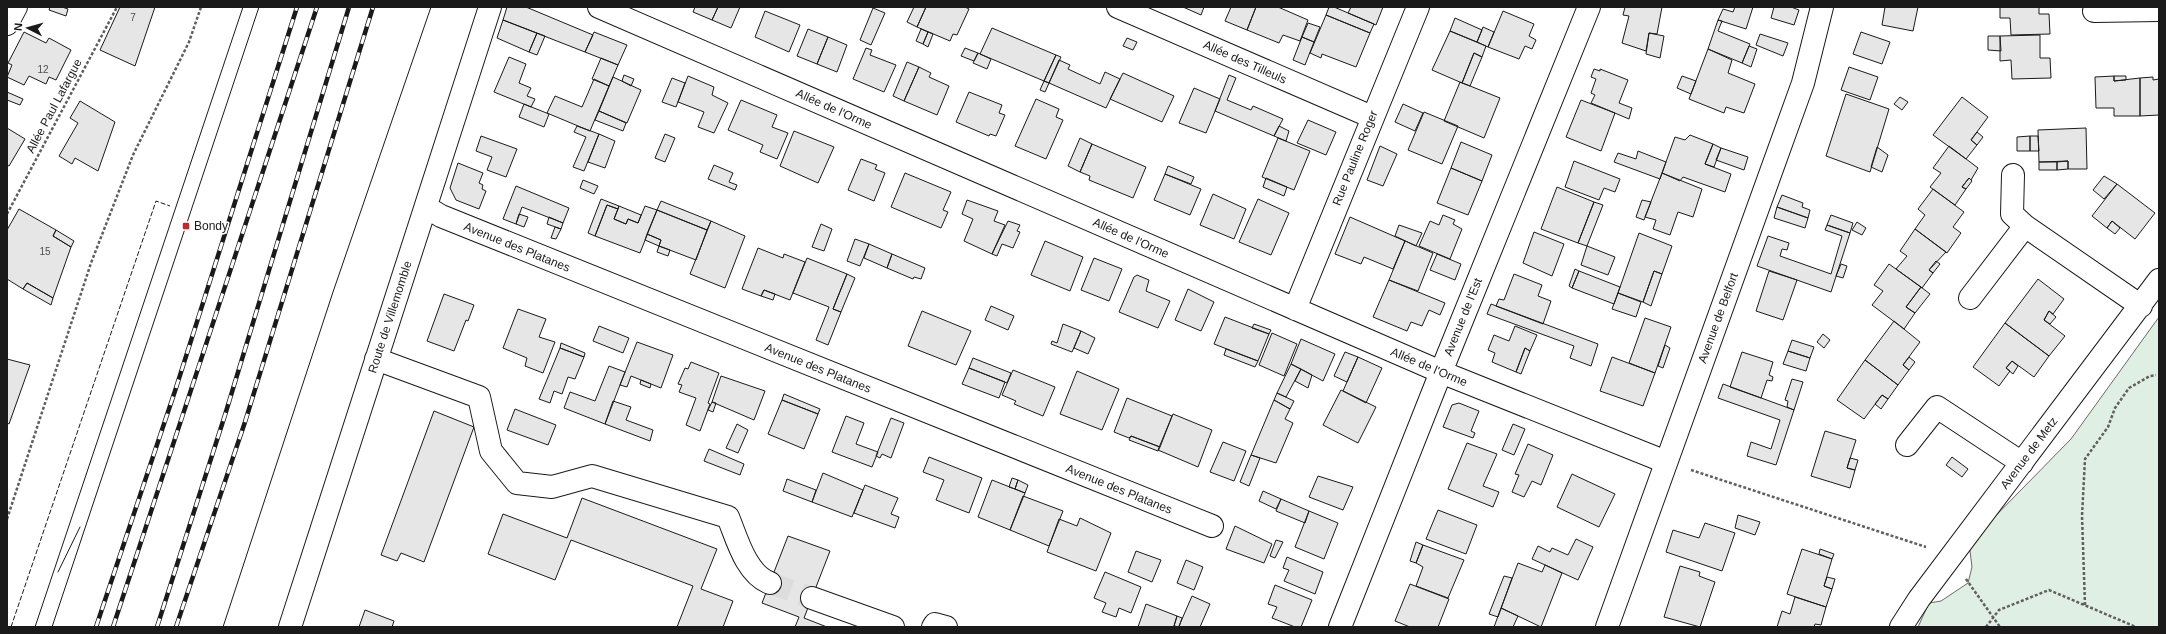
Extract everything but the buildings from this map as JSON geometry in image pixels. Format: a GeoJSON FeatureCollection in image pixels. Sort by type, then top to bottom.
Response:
{"type":"FeatureCollection","features":[{"type":"Feature","properties":{"kind":"street"},"geometry":{"type":"LineString","coordinates":[[7,24],[16,7]]}},
{"type":"Feature","properties":{"kind":"street","name":"Route de Villemomble"},"geometry":{"type":"LineString","coordinates":[[290,627],[490,7]]}},
{"type":"Feature","properties":{"kind":"street","name":"Allée de l'Orme"},"geometry":{"type":"LineString","coordinates":[[599,7],[1440,372],[1666,462]]}},
{"type":"Feature","properties":{"kind":"street","name":"Allée des Tilleuls"},"geometry":{"type":"LineString","coordinates":[[1118,7],[1372,117]]}},
{"type":"Feature","properties":{"kind":"street","name":"Rue Pauline Roger"},"geometry":{"type":"LineString","coordinates":[[1295,309],[1418,7]]}},
{"type":"Feature","properties":{"kind":"street","name":"Avenue de l'Est"},"geometry":{"type":"LineString","coordinates":[[1340,627],[1440,372],[1589,7]]}},
{"type":"Feature","properties":{"kind":"street","name":"Avenue de Belfort"},"geometry":{"type":"LineString","coordinates":[[1607,627],[1803,83],[1822,7]]}},
{"type":"Feature","properties":{"kind":"street"},"geometry":{"type":"LineString","coordinates":[[2094,12],[2159,10]]}},
{"type":"Feature","properties":{"kind":"street"},"geometry":{"type":"LineString","coordinates":[[2013,175],[2012,214],[2025,226],[2141,306]]}},
{"type":"Feature","properties":{"kind":"street","name":"Avenue des Platanes"},"geometry":{"type":"LineString","coordinates":[[426,207],[441,216],[1212,526]]}},
{"type":"Feature","properties":{"kind":"street"},"geometry":{"type":"LineString","coordinates":[[1970,298],[2025,226]]}},
{"type":"Feature","properties":{"kind":"street","name":"Avenue de Metz"},"geometry":{"type":"LineString","coordinates":[[1901,627],[1919,599],[2141,306],[2159,280]]}},
{"type":"Feature","properties":{"kind":"street"},"geometry":{"type":"LineString","coordinates":[[376,359],[479,397],[491,452],[517,483],[552,487],[592,476],[728,517],[742,552],[760,579],[770,583]]}},
{"type":"Feature","properties":{"kind":"street"},"geometry":{"type":"LineString","coordinates":[[1907,445],[1937,407],[2022,463]]}},
{"type":"Feature","properties":{"kind":"street"},"geometry":{"type":"LineString","coordinates":[[812,598],[893,627]]}},
{"type":"Feature","properties":{"kind":"street"},"geometry":{"type":"LineString","coordinates":[[933,627],[935,624],[946,627]]}},
{"type":"Feature","properties":{"kind":"path","name":"Allée Paul Lafargue"},"geometry":{"type":"LineString","coordinates":[[7,214],[116,7]]}},
{"type":"Feature","properties":{"kind":"path"},"geometry":{"type":"LineString","coordinates":[[7,519],[91,263],[132,155],[189,42],[202,7]]}},
{"type":"Feature","properties":{"kind":"path"},"geometry":{"type":"LineString","coordinates":[[2085,605],[2082,516],[2085,459],[2108,427],[2115,408],[2129,388],[2150,376],[2156,375]]}},
{"type":"Feature","properties":{"kind":"path"},"geometry":{"type":"LineString","coordinates":[[1666,462],[1952,555],[1968,583],[2000,627]]}},
{"type":"Feature","properties":{"kind":"path"},"geometry":{"type":"LineString","coordinates":[[1986,627],[1992,617],[1999,610],[2049,590],[2136,627]]}},
{"type":"Feature","properties":{"kind":"green space"},"geometry":{"type":"Polygon","coordinates":[[[2159,317],[2159,627],[1918,627],[1929,603],[1941,601],[1968,583],[1972,567],[1969,543],[2071,439],[2159,317]]]}},
{"type":"Feature","properties":{"kind":"tunnel"},"geometry":{"type":"LineString","coordinates":[[770,583],[812,598]]}},
{"type":"Feature","properties":{"kind":"tram line"},"geometry":{"type":"LineString","coordinates":[[35,627],[243,7]]}},
{"type":"Feature","properties":{"kind":"tram line"},"geometry":{"type":"LineString","coordinates":[[52,627],[259,7]]}},
{"type":"Feature","properties":{"kind":"tram line"},"geometry":{"type":"LineString","coordinates":[[223,627],[333,292],[431,7]]}},
{"type":"Feature","properties":{"kind":"tram line"},"geometry":{"type":"LineString","coordinates":[[58,572],[80,527]]}},
{"type":"Feature","properties":{"kind":"railway"},"geometry":{"type":"LineString","coordinates":[[96,627],[175,391],[297,7]]}},
{"type":"Feature","properties":{"kind":"railway"},"geometry":{"type":"LineString","coordinates":[[113,627],[317,7]]}},
{"type":"Feature","properties":{"kind":"railway"},"geometry":{"type":"LineString","coordinates":[[157,627],[225,415],[349,7]]}},
{"type":"Feature","properties":{"kind":"railway"},"geometry":{"type":"LineString","coordinates":[[176,627],[245,422],[373,7]]}},
{"type":"Feature","properties":{"kind":"fence"},"geometry":{"type":"LineString","coordinates":[[11,627],[156,201],[170,206]]}},
{"type":"Feature","properties":{"kind":"place","name":"Bondy"},"geometry":{"type":"Point","coordinates":[186,226]}}]}
